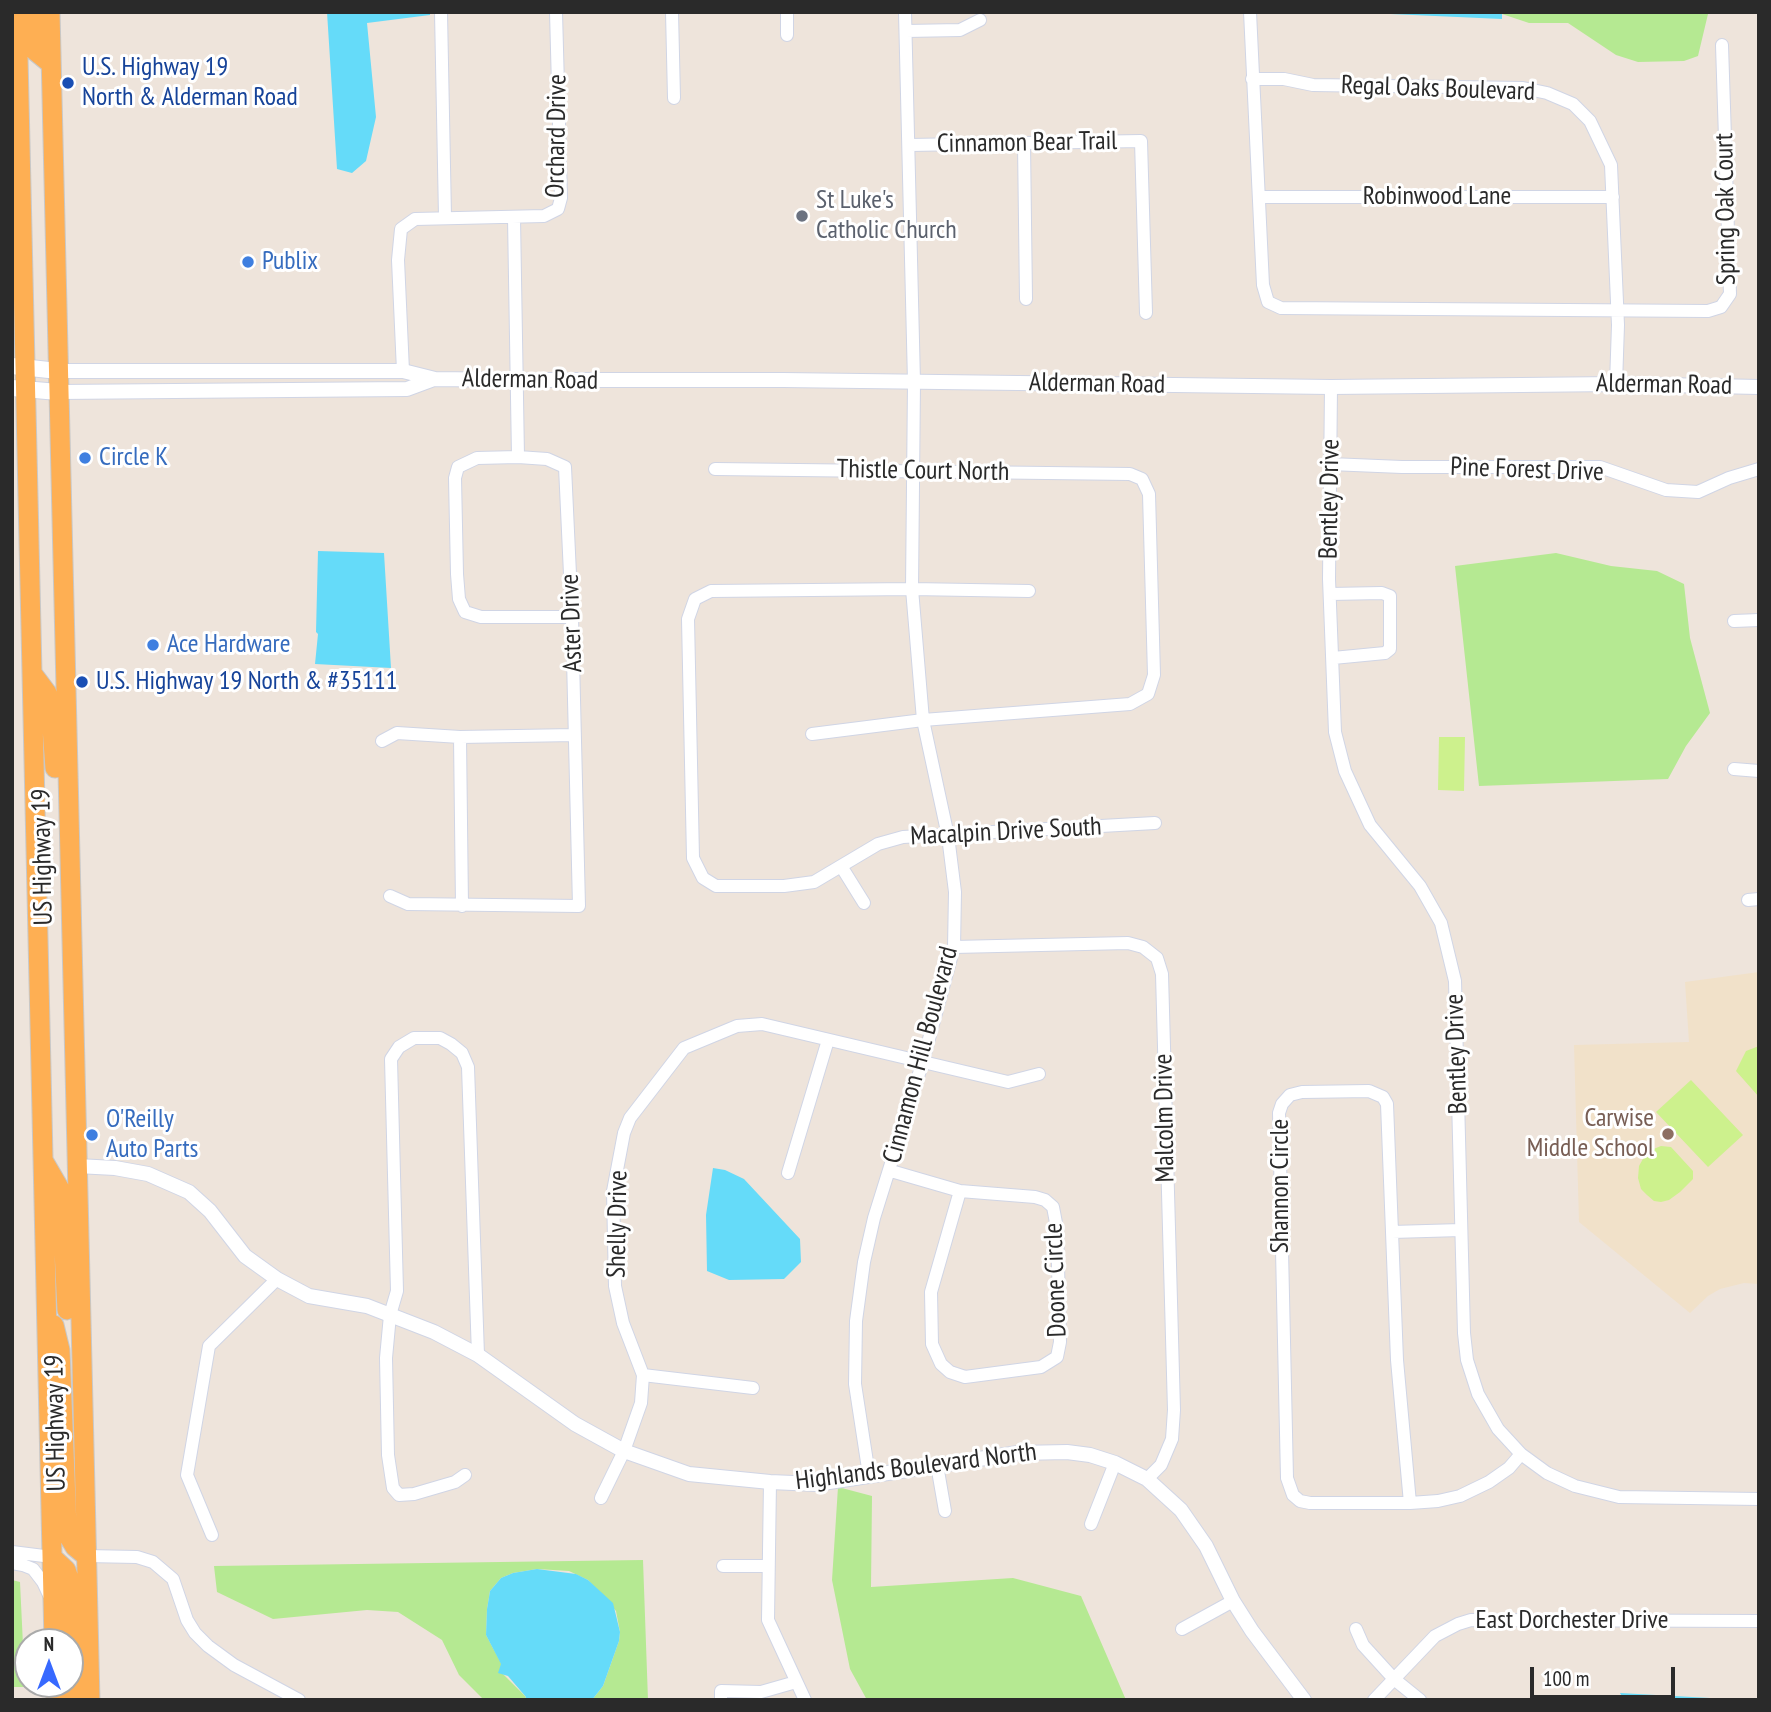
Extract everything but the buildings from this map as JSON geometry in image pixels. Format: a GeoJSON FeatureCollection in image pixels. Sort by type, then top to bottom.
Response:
{"type":"FeatureCollection","features":[{"type":"Feature","properties":{"kind":"highway","name":"US Highway 19"},"geometry":{"type":"LineString","coordinates":[[18,12],[19,388],[32,673],[54,1628]]}},
{"type":"Feature","properties":{"kind":"highway"},"geometry":{"type":"LineString","coordinates":[[31,12],[35,51],[51,64]]}},
{"type":"Feature","properties":{"kind":"highway","name":"US Highway 19"},"geometry":{"type":"LineString","coordinates":[[50,12],[90,1700]]}},
{"type":"Feature","properties":{"kind":"highway"},"geometry":{"type":"LineString","coordinates":[[32,673],[50,701],[55,752],[58,911],[72,952]]}},
{"type":"Feature","properties":{"kind":"highway"},"geometry":{"type":"LineString","coordinates":[[42,1158],[61,1191],[69,1371],[83,1429]]}},
{"type":"Feature","properties":{"kind":"highway"},"geometry":{"type":"LineString","coordinates":[[46,1297],[60,1350],[67,1527],[69,1538],[86,1556]]}},
{"type":"Feature","properties":{"kind":"highway"},"geometry":{"type":"LineString","coordinates":[[52,1557],[66,1570],[70,1581],[75,1700]]}},
{"type":"Feature","properties":{"kind":"main road","name":"Alderman Road"},"geometry":{"type":"LineString","coordinates":[[20,366],[58,371]]}},
{"type":"Feature","properties":{"kind":"main road","name":"Alderman Road"},"geometry":{"type":"LineString","coordinates":[[19,388],[58,391]]}},
{"type":"Feature","properties":{"kind":"street"},"geometry":{"type":"LineString","coordinates":[[441,12],[445,217]]}},
{"type":"Feature","properties":{"kind":"street","name":"Orchard Drive"},"geometry":{"type":"LineString","coordinates":[[403,371],[398,260],[401,229],[415,219],[544,216],[558,209],[561,198],[556,12]]}},
{"type":"Feature","properties":{"kind":"street"},"geometry":{"type":"LineString","coordinates":[[672,12],[674,98]]}},
{"type":"Feature","properties":{"kind":"street"},"geometry":{"type":"LineString","coordinates":[[787,12],[787,35]]}},
{"type":"Feature","properties":{"kind":"street","name":"Cinnamon Hill Boulevard"},"geometry":{"type":"LineString","coordinates":[[869,1475],[855,1384],[856,1321],[864,1262],[874,1218],[891,1171],[954,947],[955,892],[948,836],[923,720],[912,589],[914,382],[905,12]]}},
{"type":"Feature","properties":{"kind":"street"},"geometry":{"type":"LineString","coordinates":[[1250,12],[1260,197]]}},
{"type":"Feature","properties":{"kind":"street"},"geometry":{"type":"LineString","coordinates":[[906,31],[960,30],[980,20]]}},
{"type":"Feature","properties":{"kind":"street","name":"Spring Oak Court"},"geometry":{"type":"LineString","coordinates":[[1260,197],[1263,285],[1268,302],[1281,308],[1716,310],[1730,294],[1722,46]]}},
{"type":"Feature","properties":{"kind":"street","name":"Regal Oaks Boulevard"},"geometry":{"type":"LineString","coordinates":[[1252,79],[1284,79],[1313,85],[1523,88],[1548,93],[1573,104],[1590,121],[1611,165],[1617,309],[1616,384]]}},
{"type":"Feature","properties":{"kind":"street","name":"Cinnamon Bear Trail"},"geometry":{"type":"LineString","coordinates":[[909,145],[1141,141],[1146,313]]}},
{"type":"Feature","properties":{"kind":"street"},"geometry":{"type":"LineString","coordinates":[[1024,144],[1026,299]]}},
{"type":"Feature","properties":{"kind":"street","name":"Robinwood Lane"},"geometry":{"type":"LineString","coordinates":[[1260,197],[1613,197]]}},
{"type":"Feature","properties":{"kind":"street"},"geometry":{"type":"LineString","coordinates":[[514,218],[518,457],[477,458],[458,467],[455,478],[459,599],[465,612],[481,617],[572,617]]}},
{"type":"Feature","properties":{"kind":"street","name":"Alderman Road"},"geometry":{"type":"LineString","coordinates":[[58,371],[403,371],[435,379],[517,380],[1331,387],[1616,384],[1759,387]]}},
{"type":"Feature","properties":{"kind":"street","name":"Alderman Road"},"geometry":{"type":"LineString","coordinates":[[58,391],[407,389],[435,379]]}},
{"type":"Feature","properties":{"kind":"street","name":"Bentley Drive"},"geometry":{"type":"LineString","coordinates":[[1331,387],[1330,594],[1335,732],[1345,771],[1370,825],[1420,886],[1441,923],[1455,981],[1464,1333],[1470,1372],[1478,1394],[1491,1420],[1521,1454],[1563,1482],[1586,1491],[1608,1495],[1759,1499]]}},
{"type":"Feature","properties":{"kind":"street","name":"Aster Drive"},"geometry":{"type":"LineString","coordinates":[[462,906],[579,906],[572,617],[565,467],[547,459],[518,457]]}},
{"type":"Feature","properties":{"kind":"street","name":"Pine Forest Drive"},"geometry":{"type":"LineString","coordinates":[[1330,464],[1402,467],[1600,467],[1666,490],[1698,492],[1729,478],[1759,469]]}},
{"type":"Feature","properties":{"kind":"street","name":"Thistle Court North"},"geometry":{"type":"LineString","coordinates":[[715,469],[1130,474],[1142,479],[1149,494],[1154,675],[1148,694],[1130,704],[923,720]]}},
{"type":"Feature","properties":{"kind":"street"},"geometry":{"type":"LineString","coordinates":[[912,589],[1029,591]]}},
{"type":"Feature","properties":{"kind":"street","name":"Macalpin Drive South"},"geometry":{"type":"LineString","coordinates":[[912,589],[711,591],[695,599],[688,620],[692,844],[693,858],[702,878],[716,886],[783,886],[814,881],[878,844],[903,837],[1155,823]]}},
{"type":"Feature","properties":{"kind":"street"},"geometry":{"type":"LineString","coordinates":[[1330,594],[1382,593],[1390,596],[1390,649],[1385,653],[1333,658]]}},
{"type":"Feature","properties":{"kind":"street"},"geometry":{"type":"LineString","coordinates":[[1734,621],[1759,620]]}},
{"type":"Feature","properties":{"kind":"street"},"geometry":{"type":"LineString","coordinates":[[812,734],[923,720]]}},
{"type":"Feature","properties":{"kind":"street"},"geometry":{"type":"LineString","coordinates":[[382,741],[397,733],[460,737],[574,735]]}},
{"type":"Feature","properties":{"kind":"street"},"geometry":{"type":"LineString","coordinates":[[390,896],[408,904],[462,906],[460,737]]}},
{"type":"Feature","properties":{"kind":"street"},"geometry":{"type":"LineString","coordinates":[[1734,769],[1759,771]]}},
{"type":"Feature","properties":{"kind":"street"},"geometry":{"type":"LineString","coordinates":[[841,866],[864,903]]}},
{"type":"Feature","properties":{"kind":"street","name":"Malcolm Drive"},"geometry":{"type":"LineString","coordinates":[[954,947],[1128,943],[1143,947],[1157,958],[1162,974],[1174,1409],[1172,1439],[1161,1465],[1147,1479]]}},
{"type":"Feature","properties":{"kind":"street","name":"Shelly Drive"},"geometry":{"type":"LineString","coordinates":[[601,1498],[624,1451],[641,1403],[643,1376],[623,1323],[615,1286],[613,1191],[629,1118],[684,1048],[737,1026],[762,1024],[1008,1082],[1039,1074]]}},
{"type":"Feature","properties":{"kind":"street"},"geometry":{"type":"LineString","coordinates":[[465,1475],[455,1482],[414,1494],[399,1495],[393,1488],[388,1455],[386,1358],[390,1315],[397,1291],[391,1059],[399,1048],[414,1038],[440,1038],[462,1053],[468,1067],[478,1355]]}},
{"type":"Feature","properties":{"kind":"street"},"geometry":{"type":"LineString","coordinates":[[788,1173],[828,1040]]}},
{"type":"Feature","properties":{"kind":"street","name":"Shannon Circle"},"geometry":{"type":"LineString","coordinates":[[1410,1503],[1397,1360],[1389,1113],[1385,1100],[1369,1091],[1302,1092],[1290,1095],[1282,1104],[1279,1113],[1287,1478],[1290,1491],[1296,1499],[1310,1503],[1410,1503],[1438,1501],[1470,1492],[1498,1477],[1521,1454]]}},
{"type":"Feature","properties":{"kind":"street","name":"Highlands Boulevard North"},"geometry":{"type":"LineString","coordinates":[[77,1166],[115,1168],[148,1174],[189,1192],[210,1211],[245,1256],[276,1279],[309,1296],[367,1306],[434,1332],[478,1355],[575,1424],[624,1451],[689,1474],[816,1484],[1045,1451],[1090,1455],[1115,1463],[1147,1479],[1165,1494],[1193,1525],[1233,1601],[1271,1660],[1304,1700]]}},
{"type":"Feature","properties":{"kind":"street","name":"Doone Circle"},"geometry":{"type":"LineString","coordinates":[[891,1171],[960,1191],[1035,1197],[1045,1200],[1053,1207],[1057,1228],[1060,1342],[1056,1357],[1041,1367],[965,1377],[950,1372],[942,1364],[932,1344],[931,1292],[960,1191]]}},
{"type":"Feature","properties":{"kind":"street"},"geometry":{"type":"LineString","coordinates":[[1392,1232],[1461,1230]]}},
{"type":"Feature","properties":{"kind":"street"},"geometry":{"type":"LineString","coordinates":[[212,1535],[187,1475],[209,1346],[276,1279]]}},
{"type":"Feature","properties":{"kind":"street"},"geometry":{"type":"LineString","coordinates":[[643,1376],[753,1388]]}},
{"type":"Feature","properties":{"kind":"street"},"geometry":{"type":"LineString","coordinates":[[1091,1524],[1115,1463]]}},
{"type":"Feature","properties":{"kind":"street"},"geometry":{"type":"LineString","coordinates":[[937,1465],[945,1511]]}},
{"type":"Feature","properties":{"kind":"street"},"geometry":{"type":"LineString","coordinates":[[770,1482],[768,1620],[805,1700]]}},
{"type":"Feature","properties":{"kind":"street"},"geometry":{"type":"LineString","coordinates":[[12,1552],[52,1557]]}},
{"type":"Feature","properties":{"kind":"street"},"geometry":{"type":"LineString","coordinates":[[86,1556],[137,1557],[153,1562],[173,1579],[187,1620],[208,1646],[234,1665],[299,1700]]}},
{"type":"Feature","properties":{"kind":"street"},"geometry":{"type":"LineString","coordinates":[[12,1563],[33,1569],[43,1582],[54,1613]]}},
{"type":"Feature","properties":{"kind":"street"},"geometry":{"type":"LineString","coordinates":[[723,1566],[767,1566]]}},
{"type":"Feature","properties":{"kind":"street"},"geometry":{"type":"LineString","coordinates":[[1182,1629],[1233,1601]]}},
{"type":"Feature","properties":{"kind":"street","name":"East Dorchester Drive"},"geometry":{"type":"LineString","coordinates":[[1374,1700],[1435,1636],[1471,1620],[1759,1621]]}},
{"type":"Feature","properties":{"kind":"street"},"geometry":{"type":"LineString","coordinates":[[1356,1629],[1363,1645],[1394,1679],[1420,1700]]}},
{"type":"Feature","properties":{"kind":"street"},"geometry":{"type":"LineString","coordinates":[[722,1700],[721,1692],[761,1692],[796,1682]]}},
{"type":"Feature","properties":{"kind":"shaded area","name":"Carwise Middle School"},"geometry":{"type":"Polygon","coordinates":[[[1759,972],[1759,1284],[1744,1283],[1720,1289],[1690,1313],[1579,1222],[1574,1045],[1689,1042],[1685,982],[1759,972]]]}},
{"type":"Feature","properties":{"kind":"green space"},"geometry":{"type":"Polygon","coordinates":[[[1502,12],[1713,12],[1708,14],[1698,56],[1684,61],[1638,62],[1616,55],[1568,23],[1529,23],[1502,12]]]}},
{"type":"Feature","properties":{"kind":"green space"},"geometry":{"type":"Polygon","coordinates":[[[1556,553],[1611,566],[1657,571],[1684,584],[1690,638],[1710,713],[1686,746],[1668,779],[1479,786],[1455,566],[1556,553]]]}},
{"type":"Feature","properties":{"kind":"green space"},"geometry":{"type":"Polygon","coordinates":[[[1439,737],[1465,737],[1464,791],[1438,790],[1439,737]]]}},
{"type":"Feature","properties":{"kind":"green space"},"geometry":{"type":"Polygon","coordinates":[[[1759,1046],[1759,1097],[1736,1071],[1746,1051],[1759,1046]]]}},
{"type":"Feature","properties":{"kind":"green space"},"geometry":{"type":"Polygon","coordinates":[[[1691,1080],[1743,1135],[1708,1167],[1656,1112],[1691,1080]]]}},
{"type":"Feature","properties":{"kind":"green space"},"geometry":{"type":"Polygon","coordinates":[[[1661,1146],[1671,1147],[1693,1171],[1693,1179],[1669,1200],[1661,1202],[1654,1201],[1641,1189],[1638,1178],[1639,1166],[1644,1157],[1661,1146]]]}},
{"type":"Feature","properties":{"kind":"green space"},"geometry":{"type":"Polygon","coordinates":[[[838,1487],[872,1496],[871,1587],[1013,1578],[1081,1596],[1126,1700],[867,1700],[850,1669],[832,1580],[838,1487]]]}},
{"type":"Feature","properties":{"kind":"green space"},"geometry":{"type":"Polygon","coordinates":[[[643,1560],[648,1700],[592,1700],[603,1686],[620,1632],[616,1611],[588,1580],[569,1571],[537,1569],[513,1573],[501,1578],[490,1591],[486,1635],[502,1665],[503,1674],[526,1697],[524,1700],[484,1700],[459,1675],[442,1640],[398,1612],[367,1610],[273,1619],[217,1592],[214,1566],[643,1560]]]}},
{"type":"Feature","properties":{"kind":"green space"},"geometry":{"type":"Polygon","coordinates":[[[12,1580],[20,1582],[22,1628],[14,1628],[12,1687],[12,1580]]]}},
{"type":"Feature","properties":{"kind":"water"},"geometry":{"type":"Polygon","coordinates":[[[327,12],[430,12],[430,15],[367,23],[376,117],[366,161],[352,173],[337,169],[327,12]]]}},
{"type":"Feature","properties":{"kind":"water"},"geometry":{"type":"Polygon","coordinates":[[[1346,12],[1502,12],[1502,19],[1346,12]]]}},
{"type":"Feature","properties":{"kind":"water"},"geometry":{"type":"Polygon","coordinates":[[[318,551],[384,553],[391,668],[315,664],[318,634],[318,551]]]}},
{"type":"Feature","properties":{"kind":"water"},"geometry":{"type":"Polygon","coordinates":[[[713,1168],[725,1170],[744,1179],[800,1239],[801,1262],[784,1279],[729,1280],[707,1271],[706,1215],[713,1168]]]}},
{"type":"Feature","properties":{"kind":"water"},"geometry":{"type":"Polygon","coordinates":[[[537,1569],[576,1574],[588,1580],[613,1603],[620,1632],[619,1641],[603,1686],[592,1700],[525,1700],[526,1697],[508,1676],[498,1673],[501,1664],[486,1635],[490,1591],[501,1578],[537,1569]]]}},
{"type":"Feature","properties":{"kind":"water"},"geometry":{"type":"Polygon","coordinates":[[[1620,1693],[1746,1700],[1624,1700],[1620,1693]]]}},
{"type":"Feature","properties":{"kind":"place","name":"U.S. Highway 19 North & Alderman Road"},"geometry":{"type":"Point","coordinates":[68,83]}},
{"type":"Feature","properties":{"kind":"place","name":"St Luke's Catholic Church"},"geometry":{"type":"Point","coordinates":[802,216]}},
{"type":"Feature","properties":{"kind":"place","name":"Publix"},"geometry":{"type":"Point","coordinates":[248,262]}},
{"type":"Feature","properties":{"kind":"place","name":"Circle K"},"geometry":{"type":"Point","coordinates":[85,458]}},
{"type":"Feature","properties":{"kind":"place","name":"Ace Hardware"},"geometry":{"type":"Point","coordinates":[153,645]}},
{"type":"Feature","properties":{"kind":"place","name":"U.S. Highway 19 North & #35111"},"geometry":{"type":"Point","coordinates":[82,682]}},
{"type":"Feature","properties":{"kind":"place","name":"Carwise Middle School"},"geometry":{"type":"Point","coordinates":[1668,1134]}},
{"type":"Feature","properties":{"kind":"place","name":"O'Reilly Auto Parts"},"geometry":{"type":"Point","coordinates":[92,1135]}}]}
